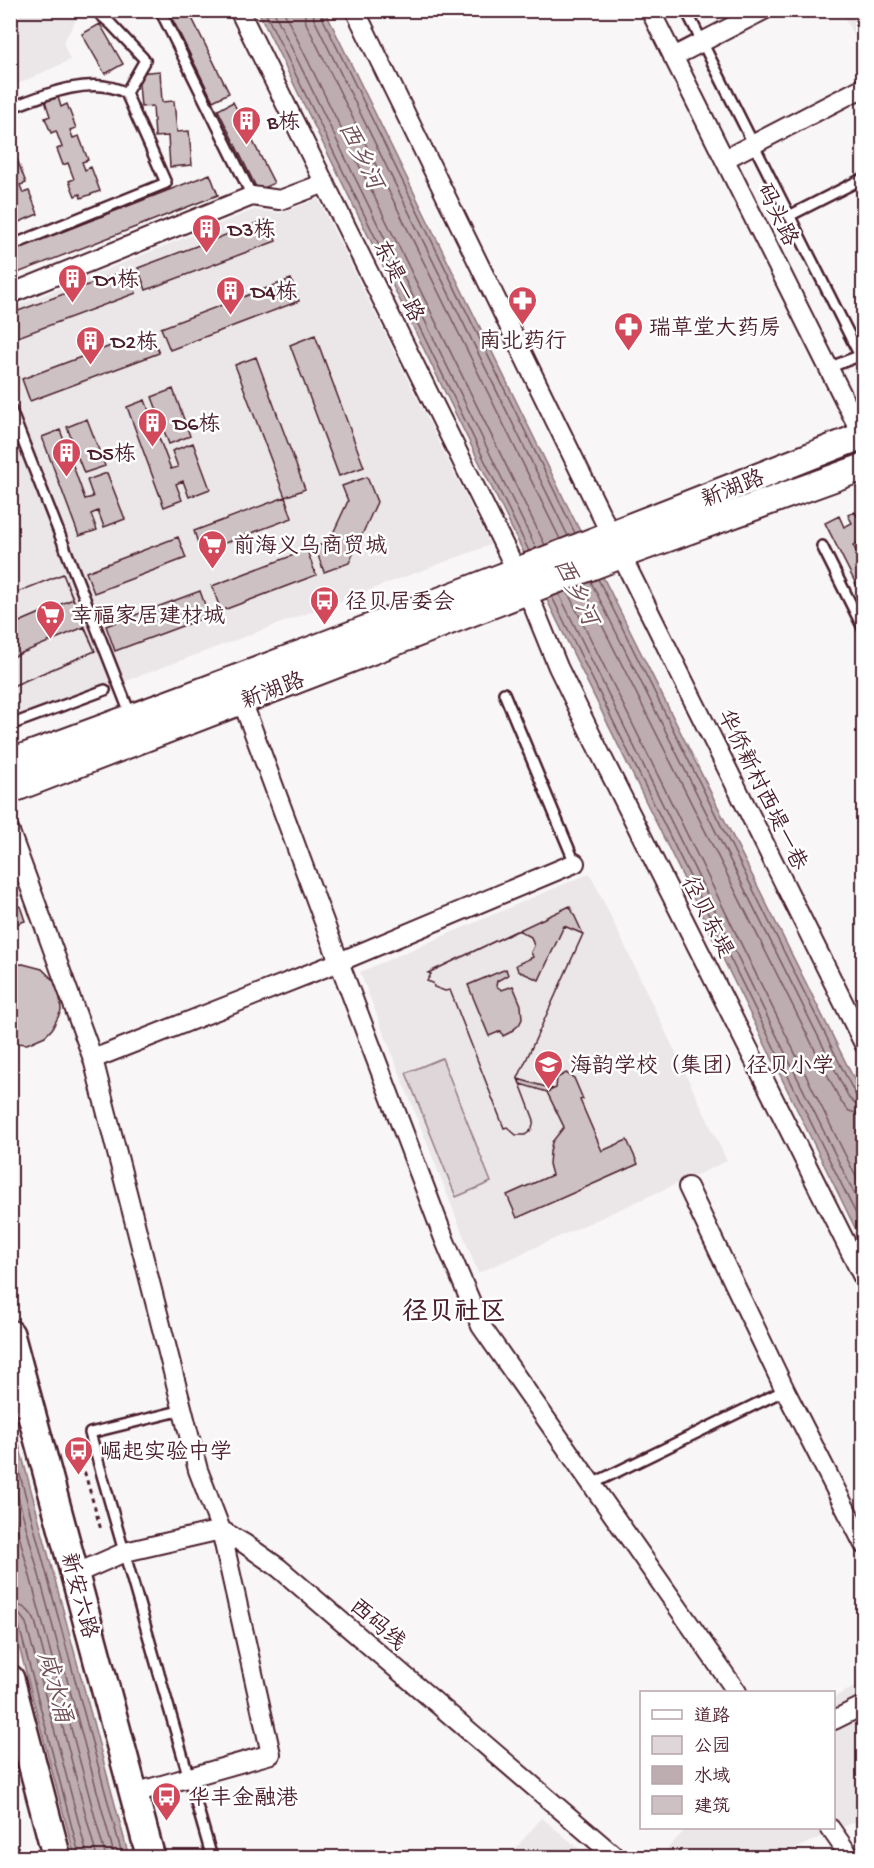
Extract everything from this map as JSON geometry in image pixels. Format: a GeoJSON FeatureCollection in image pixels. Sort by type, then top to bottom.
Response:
{"type":"FeatureCollection","features":[{"type":"Feature","properties":{"kind":"main road","name":"新湖路"},"geometry":{"type":"LineString","coordinates":[[10,790],[238,691],[610,547],[863,437]]}},
{"type":"Feature","properties":{"kind":"main road","name":"新湖路"},"geometry":{"type":"LineString","coordinates":[[610,547],[864,467]]}},
{"type":"Feature","properties":{"kind":"main road","name":"新湖路"},"geometry":{"type":"LineString","coordinates":[[10,762],[132,718],[238,691]]}},
{"type":"Feature","properties":{"kind":"main road","name":"新安六路"},"geometry":{"type":"LineString","coordinates":[[10,1334],[151,1857]]}},
{"type":"Feature","properties":{"kind":"main road"},"geometry":{"type":"LineString","coordinates":[[10,1679],[57,1857]]}},
{"type":"Feature","properties":{"kind":"street","name":"东堤一路"},"geometry":{"type":"LineString","coordinates":[[239,10],[525,581]]}},
{"type":"Feature","properties":{"kind":"street","name":"华侨新村西堤一巷"},"geometry":{"type":"LineString","coordinates":[[355,10],[610,547],[864,1044]]}},
{"type":"Feature","properties":{"kind":"street","name":"码头路"},"geometry":{"type":"LineString","coordinates":[[650,10],[863,437]]}},
{"type":"Feature","properties":{"kind":"street"},"geometry":{"type":"LineString","coordinates":[[673,57],[702,42],[740,16],[764,10]]}},
{"type":"Feature","properties":{"kind":"street"},"geometry":{"type":"LineString","coordinates":[[725,159],[864,87]]}},
{"type":"Feature","properties":{"kind":"street"},"geometry":{"type":"LineString","coordinates":[[10,294],[252,196],[280,200],[325,183]]}},
{"type":"Feature","properties":{"kind":"street","name":"径贝东堤"},"geometry":{"type":"LineString","coordinates":[[525,581],[558,667],[864,1279]]}},
{"type":"Feature","properties":{"kind":"street"},"geometry":{"type":"LineString","coordinates":[[238,691],[452,1259],[481,1326],[736,1691]]}},
{"type":"Feature","properties":{"kind":"street"},"geometry":{"type":"LineString","coordinates":[[10,832],[93,1059],[198,1470],[221,1530],[272,1754],[134,1793]]}},
{"type":"Feature","properties":{"kind":"street"},"geometry":{"type":"LineString","coordinates":[[93,1059],[339,962],[575,864]]}},
{"type":"Feature","properties":{"kind":"street"},"geometry":{"type":"LineString","coordinates":[[688,1187],[785,1390],[864,1545]]}},
{"type":"Feature","properties":{"kind":"street"},"geometry":{"type":"LineString","coordinates":[[75,1574],[125,1552],[221,1530]]}},
{"type":"Feature","properties":{"kind":"street","name":"西码线"},"geometry":{"type":"LineString","coordinates":[[221,1530],[279,1568],[617,1857]]}},
{"type":"Feature","properties":{"kind":"street"},"geometry":{"type":"LineString","coordinates":[[835,1720],[864,1705]]}},
{"type":"Feature","properties":{"kind":"street"},"geometry":{"type":"LineString","coordinates":[[831,1829],[851,1857]]}},
{"type":"Feature","properties":{"kind":"lane"},"geometry":{"type":"LineString","coordinates":[[94,10],[111,24],[145,60],[126,93]]}},
{"type":"Feature","properties":{"kind":"lane"},"geometry":{"type":"LineString","coordinates":[[160,10],[252,196]]}},
{"type":"Feature","properties":{"kind":"lane"},"geometry":{"type":"LineString","coordinates":[[686,10],[789,216],[862,355],[828,368]]}},
{"type":"Feature","properties":{"kind":"lane"},"geometry":{"type":"LineString","coordinates":[[10,108],[46,93],[87,85],[117,87],[126,93],[166,183],[10,246]]}},
{"type":"Feature","properties":{"kind":"lane"},"geometry":{"type":"LineString","coordinates":[[789,216],[864,178]]}},
{"type":"Feature","properties":{"kind":"lane"},"geometry":{"type":"LineString","coordinates":[[10,408],[132,718]]}},
{"type":"Feature","properties":{"kind":"lane"},"geometry":{"type":"LineString","coordinates":[[822,546],[864,630]]}},
{"type":"Feature","properties":{"kind":"lane"},"geometry":{"type":"LineString","coordinates":[[10,725],[105,690]]}},
{"type":"Feature","properties":{"kind":"lane"},"geometry":{"type":"LineString","coordinates":[[504,693],[575,864]]}},
{"type":"Feature","properties":{"kind":"lane"},"geometry":{"type":"LineString","coordinates":[[592,1484],[785,1390]]}},
{"type":"Feature","properties":{"kind":"lane"},"geometry":{"type":"LineString","coordinates":[[183,1410],[90,1433],[212,1857]]}},
{"type":"Feature","properties":{"kind":"path"},"geometry":{"type":"LineString","coordinates":[[82,1463],[101,1530]]}},
{"type":"Feature","properties":{"kind":"shaded area"},"geometry":{"type":"Polygon","coordinates":[[[10,11],[81,11],[63,43],[70,60],[13,86],[10,80],[10,11]]]}},
{"type":"Feature","properties":{"kind":"shaded area"},"geometry":{"type":"Polygon","coordinates":[[[841,11],[863,11],[863,53],[841,11]]]}},
{"type":"Feature","properties":{"kind":"shaded area"},"geometry":{"type":"Polygon","coordinates":[[[318,199],[490,545],[11,724],[11,308],[254,210],[281,213],[318,199]]]}},
{"type":"Feature","properties":{"kind":"shaded area","name":"海韵学校（集团）径贝小学"},"geometry":{"type":"Polygon","coordinates":[[[590,873],[727,1161],[478,1273],[360,972],[590,873]]]}},
{"type":"Feature","properties":{"kind":"shaded area"},"geometry":{"type":"Polygon","coordinates":[[[863,1683],[863,1818],[776,1857],[658,1858],[686,1829],[835,1829],[835,1697],[863,1683]]]}},
{"type":"Feature","properties":{"kind":"shaded area"},"geometry":{"type":"Polygon","coordinates":[[[542,1818],[589,1857],[508,1857],[542,1818]]]}},
{"type":"Feature","properties":{"kind":"green space"},"geometry":{"type":"Polygon","coordinates":[[[442,1058],[491,1182],[456,1197],[406,1073],[442,1058]]]}},
{"type":"Feature","properties":{"kind":"water","name":"西乡河"},"geometry":{"type":"Polygon","coordinates":[[[258,11],[325,11],[566,503],[863,1097],[863,1244],[258,11]]]}},
{"type":"Feature","properties":{"kind":"water","name":"咸水涌"},"geometry":{"type":"Polygon","coordinates":[[[10,1415],[129,1857],[75,1857],[11,1616],[10,1415]]]}},
{"type":"Feature","properties":{"kind":"building"},"geometry":{"type":"Polygon","coordinates":[[[168,10],[188,10],[229,93],[213,101],[168,10]]]}},
{"type":"Feature","properties":{"kind":"building"},"geometry":{"type":"Polygon","coordinates":[[[100,24],[123,64],[105,74],[82,34],[100,24]]]}},
{"type":"Feature","properties":{"kind":"building"},"geometry":{"type":"Polygon","coordinates":[[[160,71],[162,102],[174,101],[177,132],[189,131],[192,165],[170,167],[168,136],[155,137],[153,106],[141,107],[138,73],[160,71]]]}},
{"type":"Feature","properties":{"kind":"building"},"geometry":{"type":"Polygon","coordinates":[[[58,97],[61,107],[67,104],[76,128],[70,130],[73,138],[79,136],[88,160],[82,162],[85,170],[91,167],[100,191],[81,198],[80,194],[75,196],[69,181],[74,179],[68,163],[63,165],[57,149],[62,147],[56,131],[51,133],[45,118],[50,116],[45,101],[58,97]]]}},
{"type":"Feature","properties":{"kind":"building","name":"B栋"},"geometry":{"type":"Polygon","coordinates":[[[233,102],[274,183],[258,191],[218,110],[233,102]]]}},
{"type":"Feature","properties":{"kind":"building"},"geometry":{"type":"Polygon","coordinates":[[[17,159],[26,183],[20,185],[23,193],[29,191],[38,214],[19,222],[17,218],[12,220],[10,216],[10,160],[17,159]]]}},
{"type":"Feature","properties":{"kind":"building"},"geometry":{"type":"Polygon","coordinates":[[[210,174],[218,195],[10,276],[10,252],[210,174]]]}},
{"type":"Feature","properties":{"kind":"building","name":"D3栋"},"geometry":{"type":"Polygon","coordinates":[[[268,219],[276,241],[146,290],[138,268],[268,219]]]}},
{"type":"Feature","properties":{"kind":"building","name":"D1栋"},"geometry":{"type":"Polygon","coordinates":[[[128,270],[136,293],[10,340],[10,314],[128,270]]]}},
{"type":"Feature","properties":{"kind":"building","name":"D4栋"},"geometry":{"type":"Polygon","coordinates":[[[291,279],[299,301],[170,350],[161,328],[291,279]]]}},
{"type":"Feature","properties":{"kind":"building","name":"D2栋"},"geometry":{"type":"Polygon","coordinates":[[[151,331],[159,353],[30,401],[22,379],[151,331]]]}},
{"type":"Feature","properties":{"kind":"building"},"geometry":{"type":"Polygon","coordinates":[[[315,335],[364,467],[339,476],[290,345],[315,335]]]}},
{"type":"Feature","properties":{"kind":"building"},"geometry":{"type":"Polygon","coordinates":[[[256,357],[305,489],[285,497],[235,365],[256,357]]]}},
{"type":"Feature","properties":{"kind":"building","name":"D6栋"},"geometry":{"type":"Polygon","coordinates":[[[173,389],[190,436],[169,444],[163,428],[156,430],[171,469],[178,467],[172,451],[193,443],[210,489],[189,497],[183,481],[176,484],[182,500],[164,507],[127,407],[145,400],[151,416],[158,413],[152,397],[173,389]]]}},
{"type":"Feature","properties":{"kind":"building","name":"D5栋"},"geometry":{"type":"Polygon","coordinates":[[[87,419],[105,466],[84,473],[78,458],[71,460],[85,499],[93,497],[87,480],[107,473],[125,519],[104,527],[98,511],[91,514],[97,530],[79,536],[42,437],[60,430],[66,446],[73,443],[67,427],[87,419]]]}},
{"type":"Feature","properties":{"kind":"building"},"geometry":{"type":"Polygon","coordinates":[[[367,477],[377,502],[349,563],[324,572],[315,547],[329,542],[348,501],[342,486],[367,477]]]}},
{"type":"Feature","properties":{"kind":"building"},"geometry":{"type":"Polygon","coordinates":[[[285,497],[292,518],[201,552],[194,531],[285,497]]]}},
{"type":"Feature","properties":{"kind":"building"},"geometry":{"type":"Polygon","coordinates":[[[855,512],[857,516],[864,512],[864,546],[861,541],[853,545],[864,566],[864,600],[825,523],[839,516],[844,527],[852,523],[848,515],[855,512]]]}},
{"type":"Feature","properties":{"kind":"building"},"geometry":{"type":"Polygon","coordinates":[[[178,537],[186,558],[94,593],[86,572],[178,537]]]}},
{"type":"Feature","properties":{"kind":"building"},"geometry":{"type":"Polygon","coordinates":[[[307,550],[316,575],[221,611],[212,586],[307,550]]]}},
{"type":"Feature","properties":{"kind":"building","name":"幸福家居建材城"},"geometry":{"type":"Polygon","coordinates":[[[63,574],[95,651],[10,687],[10,595],[63,574]]]}},
{"type":"Feature","properties":{"kind":"building"},"geometry":{"type":"Polygon","coordinates":[[[63,574],[73,599],[10,626],[10,595],[63,574]]]}},
{"type":"Feature","properties":{"kind":"building"},"geometry":{"type":"Polygon","coordinates":[[[200,591],[209,616],[115,651],[106,626],[200,591]]]}},
{"type":"Feature","properties":{"kind":"building"},"geometry":{"type":"Polygon","coordinates":[[[84,627],[95,651],[10,687],[10,658],[84,627]]]}},
{"type":"Feature","properties":{"kind":"building"},"geometry":{"type":"Polygon","coordinates":[[[10,887],[25,921],[10,926],[10,887]]]}},
{"type":"Feature","properties":{"kind":"building"},"geometry":{"type":"Polygon","coordinates":[[[570,906],[583,934],[518,1078],[534,1120],[529,1132],[525,1135],[516,1135],[507,1127],[504,1128],[450,990],[445,991],[434,987],[433,983],[427,981],[431,974],[428,973],[570,906]]]}},
{"type":"Feature","properties":{"kind":"building"},"geometry":{"type":"Polygon","coordinates":[[[564,926],[583,934],[518,1078],[534,1120],[529,1132],[525,1135],[516,1135],[507,1127],[504,1128],[450,990],[445,991],[434,987],[433,983],[427,981],[431,974],[428,973],[520,931],[531,937],[534,946],[531,952],[533,957],[516,965],[518,971],[539,980],[564,926]],[[506,969],[468,985],[489,1036],[501,1031],[503,1036],[509,1033],[519,1025],[522,1019],[521,1005],[513,986],[502,990],[496,986],[497,981],[508,975],[506,969]]]}},
{"type":"Feature","properties":{"kind":"building"},"geometry":{"type":"Polygon","coordinates":[[[23,964],[42,969],[56,983],[60,992],[61,1011],[52,1029],[45,1036],[27,1044],[10,1042],[10,965],[23,964]]]}},
{"type":"Feature","properties":{"kind":"building"},"geometry":{"type":"Polygon","coordinates":[[[566,1073],[574,1078],[583,1099],[580,1100],[602,1151],[627,1140],[638,1164],[517,1218],[507,1195],[552,1175],[549,1164],[552,1142],[564,1127],[547,1092],[556,1088],[557,1078],[566,1073]]]}},
{"type":"Feature","properties":{"kind":"building"},"geometry":{"type":"Polygon","coordinates":[[[518,1079],[553,1089],[547,1092],[520,1084],[518,1079]]]}},
{"type":"Feature","properties":{"kind":"place","name":"B栋"},"geometry":{"type":"Point","coordinates":[246,146]}},
{"type":"Feature","properties":{"kind":"place","name":"D3栋"},"geometry":{"type":"Point","coordinates":[207,254]}},
{"type":"Feature","properties":{"kind":"place","name":"D1栋"},"geometry":{"type":"Point","coordinates":[73,304]}},
{"type":"Feature","properties":{"kind":"place","name":"D4栋"},"geometry":{"type":"Point","coordinates":[230,316]}},
{"type":"Feature","properties":{"kind":"place","name":"南北药行"},"geometry":{"type":"Point","coordinates":[523,326]}},
{"type":"Feature","properties":{"kind":"place","name":"瑞草堂大药房"},"geometry":{"type":"Point","coordinates":[628,352]}},
{"type":"Feature","properties":{"kind":"place","name":"D2栋"},"geometry":{"type":"Point","coordinates":[90,366]}},
{"type":"Feature","properties":{"kind":"place","name":"D6栋"},"geometry":{"type":"Point","coordinates":[152,448]}},
{"type":"Feature","properties":{"kind":"place","name":"D5栋"},"geometry":{"type":"Point","coordinates":[67,478]}},
{"type":"Feature","properties":{"kind":"place","name":"前海义乌商贸城"},"geometry":{"type":"Point","coordinates":[212,570]}},
{"type":"Feature","properties":{"kind":"place","name":"径贝居委会"},"geometry":{"type":"Point","coordinates":[324,626]}},
{"type":"Feature","properties":{"kind":"place","name":"幸福家居建材城"},"geometry":{"type":"Point","coordinates":[50,640]}},
{"type":"Feature","properties":{"kind":"place","name":"海韵学校（集团）径贝小学"},"geometry":{"type":"Point","coordinates":[549,1090]}},
{"type":"Feature","properties":{"kind":"place","name":"崛起实验中学"},"geometry":{"type":"Point","coordinates":[79,1476]}},
{"type":"Feature","properties":{"kind":"place","name":"华丰金融港"},"geometry":{"type":"Point","coordinates":[167,1822]}},
{"type":"Feature","properties":{"kind":"district","name":"径贝社区"},"geometry":{"type":"Point","coordinates":[454,1310]}}]}
